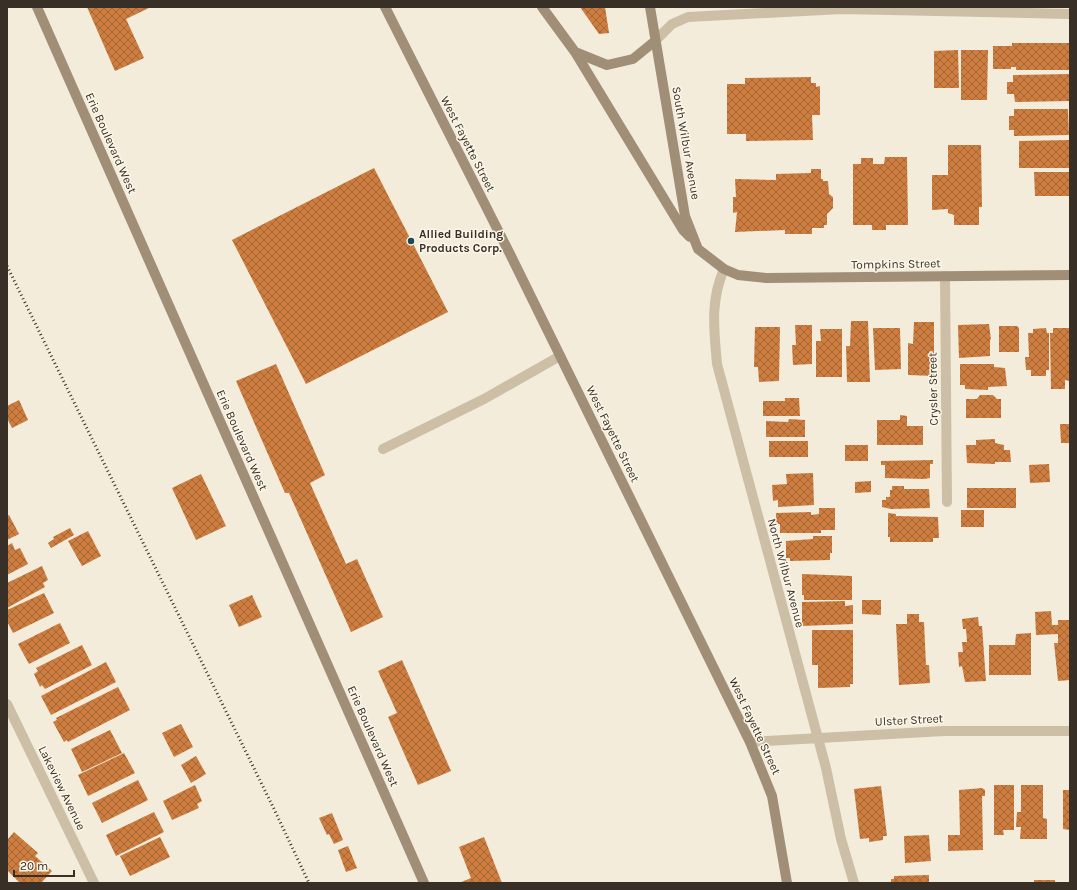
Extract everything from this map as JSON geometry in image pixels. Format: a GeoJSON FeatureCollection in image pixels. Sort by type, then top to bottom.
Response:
{"type":"FeatureCollection","features":[{"type":"Feature","properties":{"kind":"street","name":"Erie Boulevard West"},"geometry":{"type":"LineString","coordinates":[[37,7],[424,883]]}},
{"type":"Feature","properties":{"kind":"street","name":"West Fayette Street"},"geometry":{"type":"LineString","coordinates":[[385,7],[560,356],[750,742],[772,796],[787,883]]}},
{"type":"Feature","properties":{"kind":"street"},"geometry":{"type":"LineString","coordinates":[[542,7],[575,52],[683,230],[695,243]]}},
{"type":"Feature","properties":{"kind":"street","name":"South Wilbur Avenue"},"geometry":{"type":"LineString","coordinates":[[650,7],[685,216],[698,248],[724,269]]}},
{"type":"Feature","properties":{"kind":"street"},"geometry":{"type":"LineString","coordinates":[[575,52],[581,56],[608,65],[633,59],[655,41],[672,24],[688,17],[842,9],[1070,14]]}},
{"type":"Feature","properties":{"kind":"street","name":"Tompkins Street"},"geometry":{"type":"LineString","coordinates":[[724,269],[738,275],[766,278],[1070,275]]}},
{"type":"Feature","properties":{"kind":"street","name":"North Wilbur Avenue"},"geometry":{"type":"LineString","coordinates":[[724,269],[720,278],[712,316],[717,364],[826,768],[841,839],[854,883]]}},
{"type":"Feature","properties":{"kind":"street","name":"Crysler Street"},"geometry":{"type":"LineString","coordinates":[[945,276],[947,502]]}},
{"type":"Feature","properties":{"kind":"street"},"geometry":{"type":"LineString","coordinates":[[383,449],[484,399],[560,356]]}},
{"type":"Feature","properties":{"kind":"street","name":"Lakeview Avenue"},"geometry":{"type":"LineString","coordinates":[[7,704],[94,883]]}},
{"type":"Feature","properties":{"kind":"street","name":"Ulster Street"},"geometry":{"type":"LineString","coordinates":[[750,742],[944,731],[1070,731]]}},
{"type":"Feature","properties":{"kind":"building"},"geometry":{"type":"Polygon","coordinates":[[[87,7],[151,7],[126,19],[144,58],[115,71],[87,7]]]}},
{"type":"Feature","properties":{"kind":"building"},"geometry":{"type":"Polygon","coordinates":[[[580,7],[605,7],[609,33],[599,34],[580,7]]]}},
{"type":"Feature","properties":{"kind":"building"},"geometry":{"type":"Polygon","coordinates":[[[1012,43],[1070,43],[1070,70],[1016,70],[1016,67],[1011,67],[1011,69],[993,69],[993,46],[1012,46],[1012,43]]]}},
{"type":"Feature","properties":{"kind":"building"},"geometry":{"type":"Polygon","coordinates":[[[958,50],[959,88],[934,88],[934,51],[958,50]]]}},
{"type":"Feature","properties":{"kind":"building"},"geometry":{"type":"Polygon","coordinates":[[[961,50],[988,50],[987,100],[961,100],[961,50]]]}},
{"type":"Feature","properties":{"kind":"building"},"geometry":{"type":"Polygon","coordinates":[[[1070,74],[1070,101],[1015,102],[1014,94],[1007,94],[1007,82],[1013,82],[1013,75],[1070,74]]]}},
{"type":"Feature","properties":{"kind":"building"},"geometry":{"type":"Polygon","coordinates":[[[811,77],[811,83],[816,83],[816,87],[820,86],[820,115],[812,115],[813,140],[746,141],[746,134],[727,134],[727,84],[745,84],[745,78],[811,77]]]}},
{"type":"Feature","properties":{"kind":"building"},"geometry":{"type":"Polygon","coordinates":[[[1014,109],[1068,109],[1069,135],[1014,136],[1014,130],[1009,130],[1009,116],[1014,116],[1014,109]]]}},
{"type":"Feature","properties":{"kind":"building"},"geometry":{"type":"Polygon","coordinates":[[[1070,140],[1070,168],[1019,168],[1019,141],[1070,140]]]}},
{"type":"Feature","properties":{"kind":"building"},"geometry":{"type":"Polygon","coordinates":[[[948,145],[981,145],[982,207],[979,207],[979,225],[954,225],[954,215],[948,213],[948,209],[932,210],[932,175],[948,175],[948,145]]]}},
{"type":"Feature","properties":{"kind":"building"},"geometry":{"type":"Polygon","coordinates":[[[885,157],[907,157],[908,225],[886,225],[886,230],[872,230],[872,225],[853,225],[853,164],[861,164],[861,158],[873,158],[873,164],[884,164],[885,157]]]}},
{"type":"Feature","properties":{"kind":"building"},"geometry":{"type":"Polygon","coordinates":[[[374,168],[448,312],[306,384],[232,240],[374,168]]]}},
{"type":"Feature","properties":{"kind":"building"},"geometry":{"type":"Polygon","coordinates":[[[811,169],[821,169],[821,179],[823,179],[823,181],[828,181],[829,194],[833,197],[833,208],[827,214],[827,225],[824,225],[824,228],[812,228],[812,234],[785,234],[785,230],[735,232],[737,212],[733,213],[733,197],[736,197],[735,179],[776,180],[776,174],[811,173],[811,169]]]}},
{"type":"Feature","properties":{"kind":"building"},"geometry":{"type":"Polygon","coordinates":[[[1034,172],[1070,172],[1070,196],[1035,196],[1034,172]]]}},
{"type":"Feature","properties":{"kind":"building"},"geometry":{"type":"Polygon","coordinates":[[[851,321],[868,321],[870,382],[847,382],[846,346],[850,346],[851,321]]]}},
{"type":"Feature","properties":{"kind":"building"},"geometry":{"type":"Polygon","coordinates":[[[914,322],[934,322],[934,376],[908,375],[908,343],[913,344],[914,322]]]}},
{"type":"Feature","properties":{"kind":"building"},"geometry":{"type":"Polygon","coordinates":[[[989,324],[991,340],[990,339],[990,356],[959,358],[958,325],[989,324]]]}},
{"type":"Feature","properties":{"kind":"building"},"geometry":{"type":"Polygon","coordinates":[[[795,325],[812,325],[812,364],[793,365],[792,345],[796,345],[795,325]]]}},
{"type":"Feature","properties":{"kind":"building"},"geometry":{"type":"Polygon","coordinates":[[[999,326],[1017,326],[1019,328],[1019,352],[999,352],[999,326]]]}},
{"type":"Feature","properties":{"kind":"building"},"geometry":{"type":"Polygon","coordinates":[[[755,327],[780,327],[779,381],[759,382],[758,367],[754,367],[755,327]]]}},
{"type":"Feature","properties":{"kind":"building"},"geometry":{"type":"Polygon","coordinates":[[[873,328],[900,328],[901,369],[875,370],[873,328]]]}},
{"type":"Feature","properties":{"kind":"building"},"geometry":{"type":"Polygon","coordinates":[[[1046,328],[1047,333],[1049,333],[1049,370],[1046,370],[1046,376],[1031,376],[1031,370],[1026,370],[1025,357],[1029,357],[1028,333],[1033,333],[1033,329],[1046,328]]]}},
{"type":"Feature","properties":{"kind":"building"},"geometry":{"type":"Polygon","coordinates":[[[1053,328],[1070,328],[1070,381],[1065,380],[1065,389],[1051,389],[1050,333],[1053,333],[1053,328]]]}},
{"type":"Feature","properties":{"kind":"building"},"geometry":{"type":"Polygon","coordinates":[[[820,329],[842,329],[842,377],[816,377],[816,341],[821,341],[820,329]]]}},
{"type":"Feature","properties":{"kind":"building"},"geometry":{"type":"Polygon","coordinates":[[[276,364],[325,475],[310,483],[346,564],[357,559],[383,617],[351,632],[289,493],[285,493],[236,381],[276,364]]]}},
{"type":"Feature","properties":{"kind":"building"},"geometry":{"type":"Polygon","coordinates":[[[960,364],[994,364],[994,367],[1005,368],[1007,386],[988,387],[988,390],[965,389],[965,385],[960,385],[960,364]]]}},
{"type":"Feature","properties":{"kind":"building"},"geometry":{"type":"Polygon","coordinates":[[[980,395],[993,395],[997,399],[1001,399],[1001,418],[966,418],[966,399],[977,399],[980,395]]]}},
{"type":"Feature","properties":{"kind":"building"},"geometry":{"type":"Polygon","coordinates":[[[785,398],[799,398],[800,416],[763,416],[763,401],[785,401],[785,398]]]}},
{"type":"Feature","properties":{"kind":"building"},"geometry":{"type":"Polygon","coordinates":[[[19,400],[28,420],[12,428],[7,418],[7,406],[19,400]]]}},
{"type":"Feature","properties":{"kind":"building"},"geometry":{"type":"Polygon","coordinates":[[[900,415],[907,416],[907,426],[923,426],[923,445],[877,445],[877,420],[900,420],[900,415]]]}},
{"type":"Feature","properties":{"kind":"building"},"geometry":{"type":"Polygon","coordinates":[[[789,419],[805,420],[805,437],[766,437],[766,421],[788,422],[789,419]]]}},
{"type":"Feature","properties":{"kind":"building"},"geometry":{"type":"Polygon","coordinates":[[[1060,424],[1070,424],[1070,443],[1061,443],[1060,424]]]}},
{"type":"Feature","properties":{"kind":"building"},"geometry":{"type":"Polygon","coordinates":[[[995,439],[995,443],[1004,445],[1004,450],[1010,450],[1011,462],[995,462],[995,464],[967,463],[966,445],[976,445],[976,440],[995,439]]]}},
{"type":"Feature","properties":{"kind":"building"},"geometry":{"type":"Polygon","coordinates":[[[769,441],[808,441],[808,457],[769,457],[769,441]]]}},
{"type":"Feature","properties":{"kind":"building"},"geometry":{"type":"Polygon","coordinates":[[[845,445],[868,445],[868,461],[845,461],[845,445]]]}},
{"type":"Feature","properties":{"kind":"building"},"geometry":{"type":"Polygon","coordinates":[[[933,460],[933,464],[930,464],[930,478],[924,479],[885,478],[885,465],[881,465],[881,461],[933,460]]]}},
{"type":"Feature","properties":{"kind":"building"},"geometry":{"type":"Polygon","coordinates":[[[1049,464],[1050,482],[1030,483],[1029,465],[1049,464]]]}},
{"type":"Feature","properties":{"kind":"building"},"geometry":{"type":"Polygon","coordinates":[[[813,473],[814,505],[778,507],[778,500],[773,501],[772,485],[787,484],[786,474],[813,473]]]}},
{"type":"Feature","properties":{"kind":"building"},"geometry":{"type":"Polygon","coordinates":[[[201,474],[226,526],[196,540],[172,488],[201,474]]]}},
{"type":"Feature","properties":{"kind":"building"},"geometry":{"type":"Polygon","coordinates":[[[871,481],[871,492],[855,493],[855,482],[871,481]]]}},
{"type":"Feature","properties":{"kind":"building"},"geometry":{"type":"Polygon","coordinates":[[[892,486],[904,486],[904,489],[929,489],[930,508],[891,509],[882,507],[882,500],[886,500],[886,497],[890,497],[890,490],[892,490],[892,486]]]}},
{"type":"Feature","properties":{"kind":"building"},"geometry":{"type":"Polygon","coordinates":[[[967,488],[1016,488],[1016,508],[967,508],[967,488]]]}},
{"type":"Feature","properties":{"kind":"building"},"geometry":{"type":"Polygon","coordinates":[[[819,508],[835,508],[835,530],[821,530],[821,533],[780,533],[780,524],[776,524],[776,513],[811,512],[811,515],[819,514],[819,508]]]}},
{"type":"Feature","properties":{"kind":"building"},"geometry":{"type":"Polygon","coordinates":[[[961,510],[984,510],[984,527],[961,527],[961,510]]]}},
{"type":"Feature","properties":{"kind":"building"},"geometry":{"type":"Polygon","coordinates":[[[888,513],[896,514],[896,516],[938,517],[939,538],[933,538],[933,542],[890,542],[890,537],[888,537],[888,513]]]}},
{"type":"Feature","properties":{"kind":"building"},"geometry":{"type":"Polygon","coordinates":[[[9,515],[19,534],[7,540],[7,516],[9,515]]]}},
{"type":"Feature","properties":{"kind":"building"},"geometry":{"type":"Polygon","coordinates":[[[70,528],[74,535],[51,548],[48,543],[54,539],[53,537],[70,528]]]}},
{"type":"Feature","properties":{"kind":"building"},"geometry":{"type":"Polygon","coordinates":[[[88,531],[101,556],[82,566],[68,541],[88,531]]]}},
{"type":"Feature","properties":{"kind":"building"},"geometry":{"type":"Polygon","coordinates":[[[813,536],[832,536],[832,553],[830,553],[830,560],[790,561],[790,558],[786,558],[786,541],[813,539],[813,536]]]}},
{"type":"Feature","properties":{"kind":"building"},"geometry":{"type":"Polygon","coordinates":[[[12,543],[15,550],[20,548],[28,564],[7,575],[7,546],[12,543]]]}},
{"type":"Feature","properties":{"kind":"building"},"geometry":{"type":"Polygon","coordinates":[[[42,566],[48,580],[43,583],[45,587],[7,608],[7,583],[42,566]]]}},
{"type":"Feature","properties":{"kind":"building"},"geometry":{"type":"Polygon","coordinates":[[[802,574],[852,576],[852,600],[804,600],[804,595],[802,595],[802,574]]]}},
{"type":"Feature","properties":{"kind":"building"},"geometry":{"type":"Polygon","coordinates":[[[44,593],[54,613],[13,633],[7,621],[7,610],[44,593]]]}},
{"type":"Feature","properties":{"kind":"building"},"geometry":{"type":"Polygon","coordinates":[[[252,595],[262,617],[239,627],[229,605],[252,595]]]}},
{"type":"Feature","properties":{"kind":"building"},"geometry":{"type":"Polygon","coordinates":[[[862,600],[881,600],[881,615],[862,614],[862,600]]]}},
{"type":"Feature","properties":{"kind":"building"},"geometry":{"type":"Polygon","coordinates":[[[845,601],[845,606],[853,605],[853,624],[802,626],[802,602],[845,601]]]}},
{"type":"Feature","properties":{"kind":"building"},"geometry":{"type":"Polygon","coordinates":[[[1051,611],[1052,625],[1058,625],[1058,620],[1070,620],[1070,680],[1058,681],[1054,643],[1058,643],[1058,634],[1036,635],[1035,612],[1051,611]]]}},
{"type":"Feature","properties":{"kind":"building"},"geometry":{"type":"Polygon","coordinates":[[[907,614],[919,614],[919,622],[924,622],[926,665],[929,665],[930,683],[899,685],[896,624],[907,624],[907,614]]]}},
{"type":"Feature","properties":{"kind":"building"},"geometry":{"type":"Polygon","coordinates":[[[978,617],[979,626],[982,626],[986,681],[965,682],[962,666],[959,667],[958,652],[963,652],[962,642],[967,642],[966,629],[963,629],[962,619],[978,617]]]}},
{"type":"Feature","properties":{"kind":"building"},"geometry":{"type":"Polygon","coordinates":[[[60,623],[70,643],[29,664],[18,644],[60,623]]]}},
{"type":"Feature","properties":{"kind":"building"},"geometry":{"type":"Polygon","coordinates":[[[812,630],[853,630],[853,684],[850,684],[850,687],[818,688],[818,665],[812,665],[812,630]]]}},
{"type":"Feature","properties":{"kind":"building"},"geometry":{"type":"Polygon","coordinates":[[[1031,633],[1031,675],[989,675],[989,645],[1015,645],[1016,634],[1031,633]]]}},
{"type":"Feature","properties":{"kind":"building"},"geometry":{"type":"Polygon","coordinates":[[[82,645],[92,665],[45,689],[42,685],[40,687],[34,674],[38,671],[36,668],[82,645]]]}},
{"type":"Feature","properties":{"kind":"building"},"geometry":{"type":"Polygon","coordinates":[[[402,660],[451,771],[418,785],[388,717],[397,713],[378,671],[402,660]]]}},
{"type":"Feature","properties":{"kind":"building"},"geometry":{"type":"Polygon","coordinates":[[[106,662],[116,682],[51,715],[41,696],[106,662]]]}},
{"type":"Feature","properties":{"kind":"building"},"geometry":{"type":"Polygon","coordinates":[[[118,687],[130,710],[68,742],[67,740],[64,742],[53,722],[57,720],[56,718],[118,687]]]}},
{"type":"Feature","properties":{"kind":"building"},"geometry":{"type":"Polygon","coordinates":[[[181,724],[193,747],[174,757],[162,733],[181,724]]]}},
{"type":"Feature","properties":{"kind":"building"},"geometry":{"type":"Polygon","coordinates":[[[110,730],[122,753],[82,772],[71,749],[110,730]]]}},
{"type":"Feature","properties":{"kind":"building"},"geometry":{"type":"Polygon","coordinates":[[[124,753],[135,773],[88,796],[78,775],[124,753]]]}},
{"type":"Feature","properties":{"kind":"building"},"geometry":{"type":"Polygon","coordinates":[[[196,756],[206,774],[191,783],[181,765],[196,756]]]}},
{"type":"Feature","properties":{"kind":"building"},"geometry":{"type":"Polygon","coordinates":[[[138,780],[148,800],[102,823],[92,803],[138,780]]]}},
{"type":"Feature","properties":{"kind":"building"},"geometry":{"type":"Polygon","coordinates":[[[195,785],[202,801],[197,804],[199,808],[172,820],[163,801],[195,785]]]}},
{"type":"Feature","properties":{"kind":"building"},"geometry":{"type":"Polygon","coordinates":[[[994,785],[1014,785],[1014,830],[1003,830],[1004,835],[994,835],[994,785]]]}},
{"type":"Feature","properties":{"kind":"building"},"geometry":{"type":"Polygon","coordinates":[[[1021,785],[1043,785],[1043,818],[1047,819],[1047,839],[1020,839],[1021,827],[1016,827],[1017,812],[1021,812],[1021,785]]]}},
{"type":"Feature","properties":{"kind":"building"},"geometry":{"type":"Polygon","coordinates":[[[881,786],[887,836],[883,836],[883,840],[869,842],[869,838],[860,839],[854,789],[881,786]]]}},
{"type":"Feature","properties":{"kind":"building"},"geometry":{"type":"Polygon","coordinates":[[[982,788],[985,790],[985,796],[982,796],[983,850],[948,851],[948,835],[960,835],[959,790],[982,788]]]}},
{"type":"Feature","properties":{"kind":"building"},"geometry":{"type":"Polygon","coordinates":[[[1063,790],[1070,790],[1070,830],[1063,829],[1063,790]]]}},
{"type":"Feature","properties":{"kind":"building"},"geometry":{"type":"Polygon","coordinates":[[[154,812],[164,832],[116,856],[106,835],[154,812]]]}},
{"type":"Feature","properties":{"kind":"building"},"geometry":{"type":"Polygon","coordinates":[[[332,813],[343,840],[334,844],[329,834],[327,835],[319,818],[332,813]]]}},
{"type":"Feature","properties":{"kind":"building"},"geometry":{"type":"Polygon","coordinates":[[[14,832],[38,853],[35,856],[52,871],[42,882],[43,883],[20,883],[8,871],[7,840],[14,832]]]}},
{"type":"Feature","properties":{"kind":"building"},"geometry":{"type":"Polygon","coordinates":[[[929,835],[931,861],[905,863],[904,836],[929,835]]]}},
{"type":"Feature","properties":{"kind":"building"},"geometry":{"type":"Polygon","coordinates":[[[160,837],[170,857],[130,876],[120,856],[160,837]]]}},
{"type":"Feature","properties":{"kind":"building"},"geometry":{"type":"Polygon","coordinates":[[[484,837],[502,883],[459,883],[471,878],[459,847],[484,837]]]}},
{"type":"Feature","properties":{"kind":"building"},"geometry":{"type":"Polygon","coordinates":[[[348,846],[357,868],[346,872],[338,850],[348,846]]]}},
{"type":"Feature","properties":{"kind":"building"},"geometry":{"type":"Polygon","coordinates":[[[929,875],[929,883],[891,883],[891,879],[894,879],[894,876],[929,875]]]}},
{"type":"Feature","properties":{"kind":"building"},"geometry":{"type":"Polygon","coordinates":[[[1034,880],[1055,880],[1055,883],[1034,883],[1034,880]]]}},
{"type":"Feature","properties":{"kind":"railway"},"geometry":{"type":"LineString","coordinates":[[7,266],[309,883]]}},
{"type":"Feature","properties":{"kind":"place","name":"Allied Building Products Corp."},"geometry":{"type":"Point","coordinates":[411,241]}}]}
